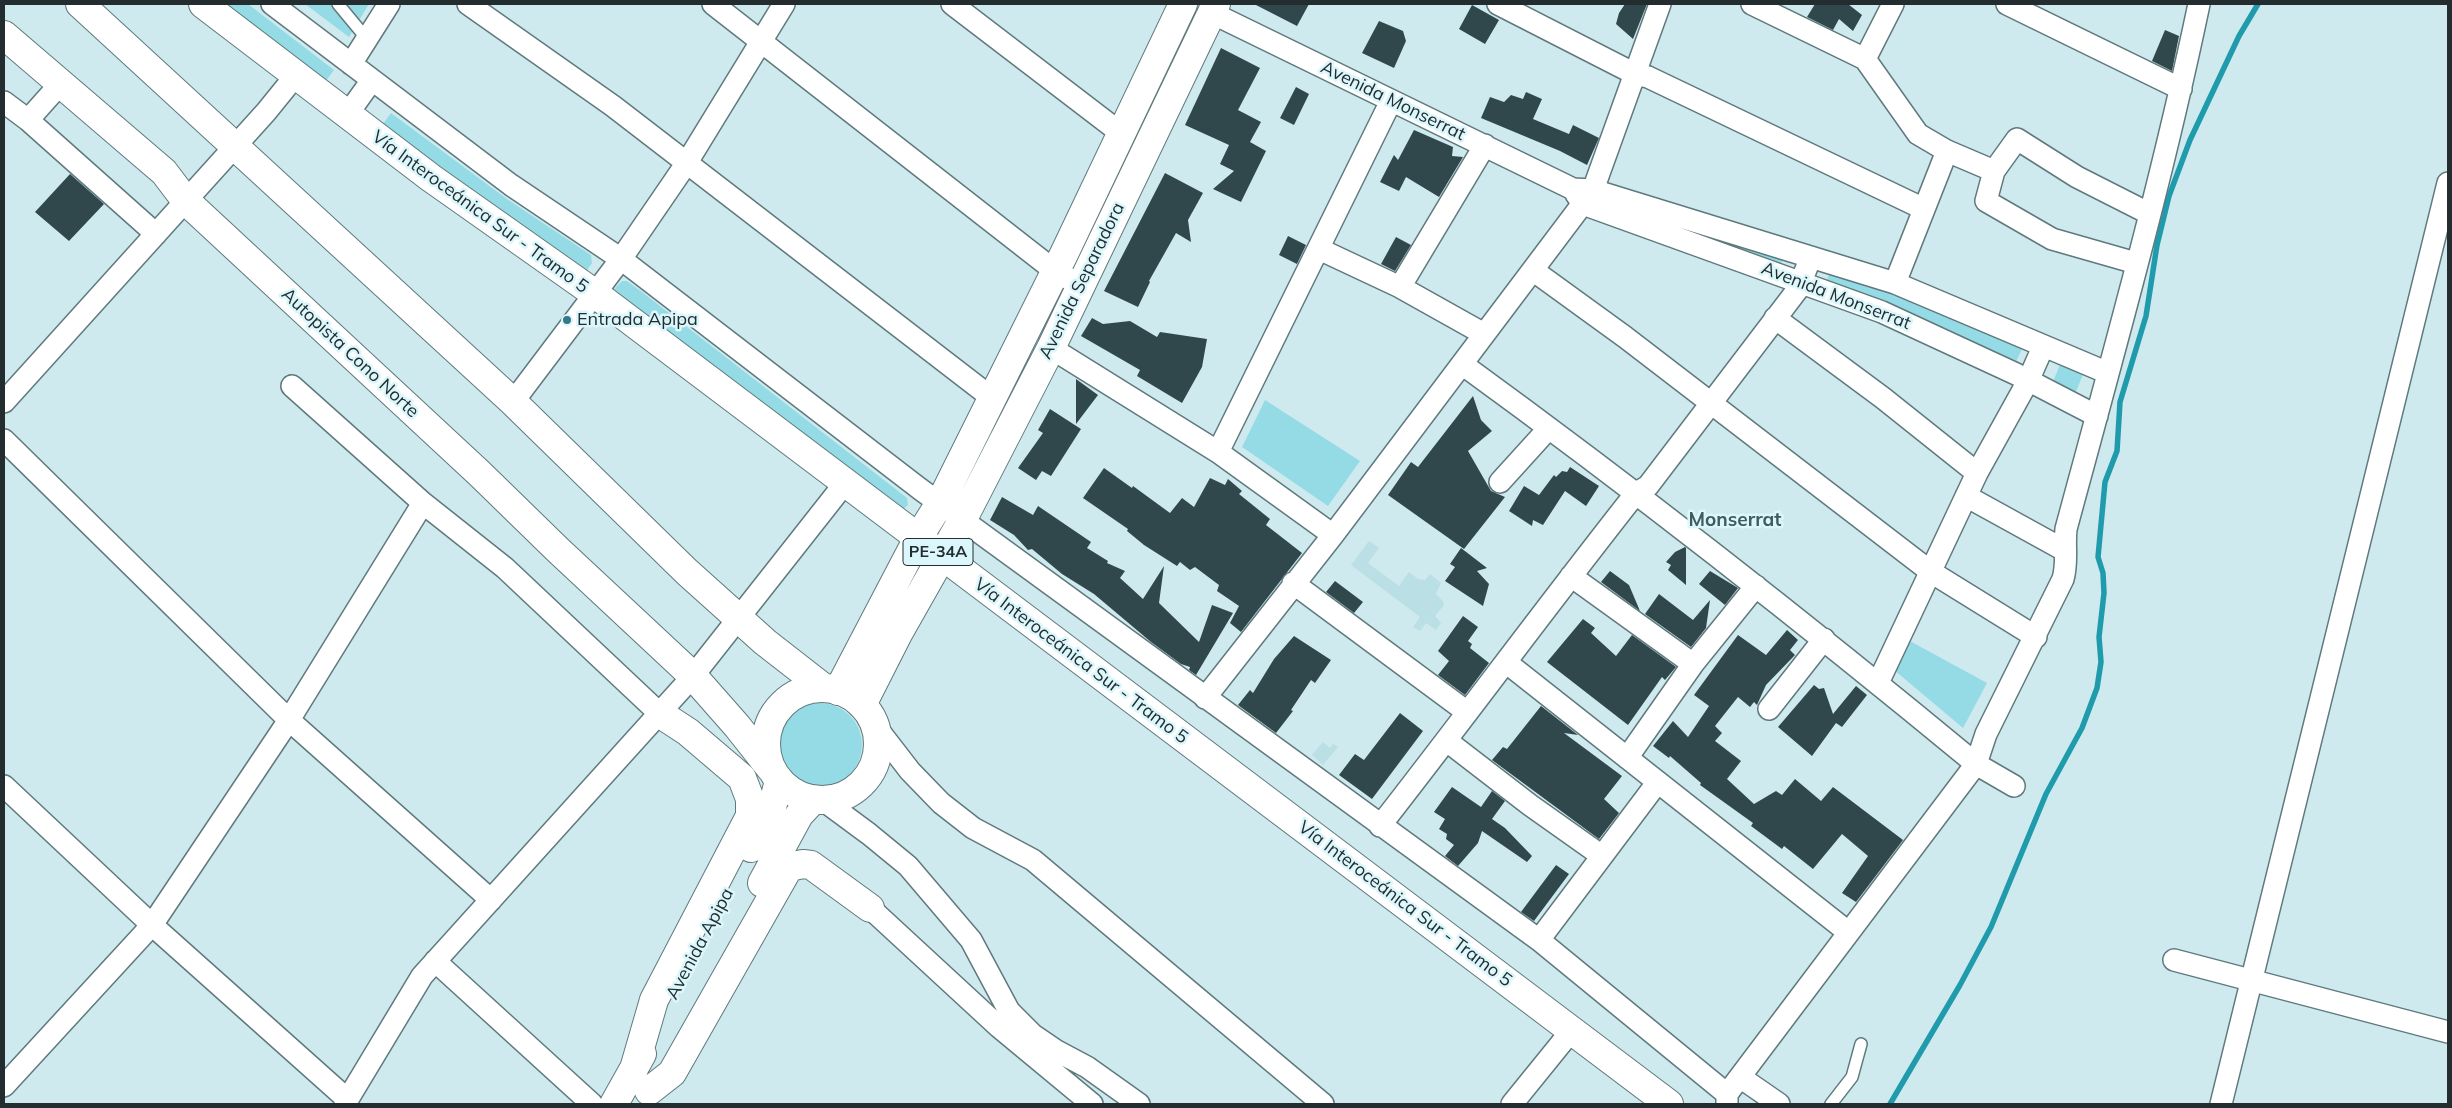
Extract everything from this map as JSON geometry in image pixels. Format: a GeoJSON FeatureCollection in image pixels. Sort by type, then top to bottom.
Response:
{"type":"FeatureCollection","features":[{"type":"Feature","properties":{"kind":"main road"},"geometry":{"type":"LineString","coordinates":[[80,4],[513,402],[687,572],[740,618],[831,689],[851,696],[869,716],[878,753],[868,777],[848,794],[818,800],[794,793],[775,775],[766,741],[768,727],[774,714],[784,703],[796,694],[809,690],[831,689]]}},
{"type":"Feature","properties":{"kind":"main road","name":"Vía Interoceánica Sur - Tramo 5"},"geometry":{"type":"LineString","coordinates":[[203,4],[347,115],[594,294],[845,484],[943,555],[1669,1104]]}},
{"type":"Feature","properties":{"kind":"main road","name":"Avenida Separadora"},"geometry":{"type":"LineString","coordinates":[[918,538],[940,503],[1122,134],[1183,4]]}},
{"type":"Feature","properties":{"kind":"main road","name":"Avenida Separadora"},"geometry":{"type":"LineString","coordinates":[[943,555],[1051,348],[1214,8]]}},
{"type":"Feature","properties":{"kind":"main road","name":"Autopista Cono Norte"},"geometry":{"type":"LineString","coordinates":[[4,35],[164,172],[186,201],[479,472],[558,550],[693,676],[737,726],[775,775]]}},
{"type":"Feature","properties":{"kind":"main road"},"geometry":{"type":"LineString","coordinates":[[831,689],[918,538]]}},
{"type":"Feature","properties":{"kind":"main road"},"geometry":{"type":"LineString","coordinates":[[869,716],[899,632],[943,555]]}},
{"type":"Feature","properties":{"kind":"main road"},"geometry":{"type":"LineString","coordinates":[[634,1069],[654,1000],[750,816],[750,799],[742,778],[688,732],[659,713]]}},
{"type":"Feature","properties":{"kind":"main road","name":"Avenida Apipa"},"geometry":{"type":"LineString","coordinates":[[614,1104],[771,811],[775,775]]}},
{"type":"Feature","properties":{"kind":"main road","name":"Avenida Apipa"},"geometry":{"type":"LineString","coordinates":[[646,1098],[799,815],[818,800]]}},
{"type":"Feature","properties":{"kind":"main road"},"geometry":{"type":"LineString","coordinates":[[646,1098],[672,1073],[788,867],[803,864],[811,866],[870,908]]}},
{"type":"Feature","properties":{"kind":"street"},"geometry":{"type":"LineString","coordinates":[[272,4],[511,185],[621,259],[940,503],[1380,826],[1539,940],[1727,1099],[1740,1077],[1976,764],[1986,734],[2036,637],[2063,579],[2067,565],[2064,550],[2066,529],[2150,214],[2181,89],[2199,4]]}},
{"type":"Feature","properties":{"kind":"street"},"geometry":{"type":"LineString","coordinates":[[351,64],[389,4]]}},
{"type":"Feature","properties":{"kind":"street"},"geometry":{"type":"LineString","coordinates":[[468,4],[613,106],[992,398]]}},
{"type":"Feature","properties":{"kind":"street"},"geometry":{"type":"LineString","coordinates":[[713,4],[1055,271],[1080,285]]}},
{"type":"Feature","properties":{"kind":"street"},"geometry":{"type":"LineString","coordinates":[[513,402],[621,259],[686,164],[784,4]]}},
{"type":"Feature","properties":{"kind":"street"},"geometry":{"type":"LineString","coordinates":[[952,4],[1122,134]]}},
{"type":"Feature","properties":{"kind":"street"},"geometry":{"type":"LineString","coordinates":[[1498,4],[1635,74],[1648,77],[1924,209]]}},
{"type":"Feature","properties":{"kind":"street"},"geometry":{"type":"LineString","coordinates":[[1205,698],[1293,583],[1333,535],[1534,270],[1583,194],[1635,74],[1660,4]]}},
{"type":"Feature","properties":{"kind":"street"},"geometry":{"type":"LineString","coordinates":[[1752,4],[1865,59],[1918,134],[1947,151],[1994,170]]}},
{"type":"Feature","properties":{"kind":"street"},"geometry":{"type":"LineString","coordinates":[[1865,59],[1893,4]]}},
{"type":"Feature","properties":{"kind":"street"},"geometry":{"type":"LineString","coordinates":[[2007,4],[2181,89]]}},
{"type":"Feature","properties":{"kind":"street","name":"Avenida Monserrat"},"geometry":{"type":"LineString","coordinates":[[1214,8],[1391,101],[1486,145],[1583,194],[1914,326],[2097,416]]}},
{"type":"Feature","properties":{"kind":"street"},"geometry":{"type":"LineString","coordinates":[[4,402],[235,147],[296,75]]}},
{"type":"Feature","properties":{"kind":"street"},"geometry":{"type":"LineString","coordinates":[[347,115],[372,80]]}},
{"type":"Feature","properties":{"kind":"street"},"geometry":{"type":"LineString","coordinates":[[28,120],[61,83]]}},
{"type":"Feature","properties":{"kind":"street"},"geometry":{"type":"LineString","coordinates":[[1218,452],[1391,101]]}},
{"type":"Feature","properties":{"kind":"street"},"geometry":{"type":"LineString","coordinates":[[4,102],[28,120],[156,234]]}},
{"type":"Feature","properties":{"kind":"street"},"geometry":{"type":"LineString","coordinates":[[2136,263],[2052,239],[1986,201],[1994,170],[2017,139],[2077,177],[2150,214]]}},
{"type":"Feature","properties":{"kind":"street"},"geometry":{"type":"LineString","coordinates":[[1400,287],[1486,145]]}},
{"type":"Feature","properties":{"kind":"street"},"geometry":{"type":"LineString","coordinates":[[1895,284],[1947,151]]}},
{"type":"Feature","properties":{"kind":"street"},"geometry":{"type":"LineString","coordinates":[[2221,1104],[2448,183]]}},
{"type":"Feature","properties":{"kind":"street","name":"Avenida Monserrat"},"geometry":{"type":"LineString","coordinates":[[1583,194],[1811,257],[1895,284],[2108,373]]}},
{"type":"Feature","properties":{"kind":"street"},"geometry":{"type":"LineString","coordinates":[[1319,249],[1400,287],[1484,334]]}},
{"type":"Feature","properties":{"kind":"street"},"geometry":{"type":"LineString","coordinates":[[1380,826],[1507,663],[1570,576],[1636,494],[1648,486],[1801,282],[1811,257]]}},
{"type":"Feature","properties":{"kind":"street"},"geometry":{"type":"LineString","coordinates":[[1534,270],[1931,572],[2036,637]]}},
{"type":"Feature","properties":{"kind":"street"},"geometry":{"type":"LineString","coordinates":[[1775,318],[1883,398],[1977,473]]}},
{"type":"Feature","properties":{"kind":"street"},"geometry":{"type":"LineString","coordinates":[[1878,682],[1977,473],[2028,381],[2044,347]]}},
{"type":"Feature","properties":{"kind":"street"},"geometry":{"type":"LineString","coordinates":[[1051,348],[1218,452],[1333,535]]}},
{"type":"Feature","properties":{"kind":"street"},"geometry":{"type":"LineString","coordinates":[[1462,364],[1756,586],[1878,682],[1976,764],[2014,786]]}},
{"type":"Feature","properties":{"kind":"street"},"geometry":{"type":"LineString","coordinates":[[292,386],[423,503],[505,568],[659,713]]}},
{"type":"Feature","properties":{"kind":"street"},"geometry":{"type":"LineString","coordinates":[[1500,482],[1549,428]]}},
{"type":"Feature","properties":{"kind":"street"},"geometry":{"type":"LineString","coordinates":[[4,440],[289,720],[491,900]]}},
{"type":"Feature","properties":{"kind":"street"},"geometry":{"type":"LineString","coordinates":[[4,786],[152,926],[347,1102],[422,976],[693,676],[845,484]]}},
{"type":"Feature","properties":{"kind":"street"},"geometry":{"type":"LineString","coordinates":[[1966,496],[2064,550]]}},
{"type":"Feature","properties":{"kind":"street"},"geometry":{"type":"LineString","coordinates":[[4,1086],[152,926],[289,720],[423,503]]}},
{"type":"Feature","properties":{"kind":"street"},"geometry":{"type":"LineString","coordinates":[[1570,576],[1693,664]]}},
{"type":"Feature","properties":{"kind":"street"},"geometry":{"type":"LineString","coordinates":[[1293,583],[1467,712]]}},
{"type":"Feature","properties":{"kind":"street"},"geometry":{"type":"LineString","coordinates":[[1627,758],[1693,664],[1756,586]]}},
{"type":"Feature","properties":{"kind":"street"},"geometry":{"type":"LineString","coordinates":[[1769,709],[1824,639]]}},
{"type":"Feature","properties":{"kind":"street"},"geometry":{"type":"LineString","coordinates":[[1507,663],[1848,932]]}},
{"type":"Feature","properties":{"kind":"street"},"geometry":{"type":"LineString","coordinates":[[869,716],[910,771],[941,803],[973,828],[1033,860],[1324,1104]]}},
{"type":"Feature","properties":{"kind":"street"},"geometry":{"type":"LineString","coordinates":[[1446,741],[1530,806],[1602,856]]}},
{"type":"Feature","properties":{"kind":"street"},"geometry":{"type":"LineString","coordinates":[[1539,940],[1658,782]]}},
{"type":"Feature","properties":{"kind":"street"},"geometry":{"type":"LineString","coordinates":[[818,800],[869,834],[908,866],[971,940],[1009,1011],[1033,1035],[1126,1101]]}},
{"type":"Feature","properties":{"kind":"street"},"geometry":{"type":"LineString","coordinates":[[870,908],[998,1027],[1092,1104]]}},
{"type":"Feature","properties":{"kind":"street"},"geometry":{"type":"LineString","coordinates":[[2174,960],[2448,1032]]}},
{"type":"Feature","properties":{"kind":"street"},"geometry":{"type":"LineString","coordinates":[[435,961],[592,1104]]}},
{"type":"Feature","properties":{"kind":"street"},"geometry":{"type":"LineString","coordinates":[[1512,1104],[1572,1030]]}},
{"type":"Feature","properties":{"kind":"street"},"geometry":{"type":"LineString","coordinates":[[1740,1077],[1779,1104]]}},
{"type":"Feature","properties":{"kind":"lane"},"geometry":{"type":"LineString","coordinates":[[338,4],[367,39]]}},
{"type":"Feature","properties":{"kind":"lane"},"geometry":{"type":"LineString","coordinates":[[1830,1104],[1852,1077],[1861,1044]]}},
{"type":"Feature","properties":{"kind":"shaded area"},"geometry":{"type":"Polygon","coordinates":[[[224,4],[248,4],[334,70],[326,81],[224,4]]]}},
{"type":"Feature","properties":{"kind":"shaded area"},"geometry":{"type":"Polygon","coordinates":[[[305,4],[369,4],[349,37],[305,4]]]}},
{"type":"Feature","properties":{"kind":"shaded area"},"geometry":{"type":"Polygon","coordinates":[[[1180,34],[1185,36],[1078,262],[1072,259],[1180,34]]]}},
{"type":"Feature","properties":{"kind":"shaded area"},"geometry":{"type":"Polygon","coordinates":[[[391,113],[507,199],[591,255],[592,263],[586,272],[481,201],[382,125],[391,113]]]}},
{"type":"Feature","properties":{"kind":"shaded area"},"geometry":{"type":"Polygon","coordinates":[[[1669,224],[1783,257],[1781,264],[1669,224]]]}},
{"type":"Feature","properties":{"kind":"shaded area"},"geometry":{"type":"Polygon","coordinates":[[[1830,272],[1895,293],[2023,347],[2015,364],[1945,328],[1826,282],[1830,272]]]}},
{"type":"Feature","properties":{"kind":"shaded area"},"geometry":{"type":"Polygon","coordinates":[[[622,281],[627,281],[642,292],[907,498],[908,505],[902,510],[612,291],[622,281]]]}},
{"type":"Feature","properties":{"kind":"shaded area"},"geometry":{"type":"Polygon","coordinates":[[[1056,294],[1061,297],[966,486],[961,483],[1056,294]]]}},
{"type":"Feature","properties":{"kind":"shaded area"},"geometry":{"type":"Polygon","coordinates":[[[2061,362],[2084,372],[2075,394],[2052,384],[2061,362]]]}},
{"type":"Feature","properties":{"kind":"shaded area"},"geometry":{"type":"Polygon","coordinates":[[[1265,400],[1360,461],[1328,506],[1242,447],[1265,400]]]}},
{"type":"Feature","properties":{"kind":"shaded area"},"geometry":{"type":"Polygon","coordinates":[[[1369,541],[1379,548],[1368,563],[1399,586],[1409,572],[1418,579],[1425,580],[1430,574],[1441,583],[1436,594],[1443,601],[1444,605],[1435,616],[1441,623],[1436,630],[1426,623],[1420,631],[1413,627],[1420,617],[1351,565],[1369,541]]]}},
{"type":"Feature","properties":{"kind":"shaded area"},"geometry":{"type":"Polygon","coordinates":[[[1908,640],[1987,683],[1963,728],[1894,670],[1908,640]]]}},
{"type":"Feature","properties":{"kind":"shaded area"},"geometry":{"type":"Polygon","coordinates":[[[820,703],[836,706],[850,715],[859,729],[862,745],[859,761],[850,775],[836,784],[820,787],[804,784],[790,775],[781,761],[778,745],[781,729],[790,715],[804,706],[820,703]]]}},
{"type":"Feature","properties":{"kind":"shaded area"},"geometry":{"type":"Polygon","coordinates":[[[1323,742],[1330,748],[1333,744],[1338,747],[1323,765],[1312,755],[1323,742]]]}},
{"type":"Feature","properties":{"kind":"building"},"geometry":{"type":"Polygon","coordinates":[[[1254,4],[1309,4],[1297,26],[1254,4]]]}},
{"type":"Feature","properties":{"kind":"building"},"geometry":{"type":"Polygon","coordinates":[[[1625,4],[1647,4],[1633,39],[1616,24],[1619,13],[1625,4]]]}},
{"type":"Feature","properties":{"kind":"building"},"geometry":{"type":"Polygon","coordinates":[[[1815,4],[1848,4],[1862,15],[1853,31],[1839,19],[1833,30],[1807,17],[1815,4]]]}},
{"type":"Feature","properties":{"kind":"building"},"geometry":{"type":"Polygon","coordinates":[[[1472,5],[1499,20],[1485,44],[1459,29],[1472,5]]]}},
{"type":"Feature","properties":{"kind":"building"},"geometry":{"type":"Polygon","coordinates":[[[1379,21],[1403,31],[1406,41],[1394,68],[1362,53],[1379,21]]]}},
{"type":"Feature","properties":{"kind":"building"},"geometry":{"type":"Polygon","coordinates":[[[2165,30],[2179,36],[2172,71],[2152,61],[2165,30]]]}},
{"type":"Feature","properties":{"kind":"building"},"geometry":{"type":"Polygon","coordinates":[[[1221,48],[1260,68],[1238,110],[1261,122],[1250,142],[1266,151],[1241,202],[1213,189],[1234,171],[1220,164],[1229,145],[1185,125],[1221,48]]]}},
{"type":"Feature","properties":{"kind":"building"},"geometry":{"type":"Polygon","coordinates":[[[1296,87],[1309,94],[1294,125],[1280,118],[1296,87]]]}},
{"type":"Feature","properties":{"kind":"building"},"geometry":{"type":"Polygon","coordinates":[[[1526,92],[1542,99],[1533,119],[1569,134],[1573,125],[1599,138],[1587,165],[1560,151],[1481,118],[1490,97],[1504,102],[1511,95],[1523,99],[1526,92]]]}},
{"type":"Feature","properties":{"kind":"building"},"geometry":{"type":"Polygon","coordinates":[[[1414,130],[1453,147],[1452,156],[1463,157],[1439,197],[1406,177],[1399,191],[1380,182],[1394,155],[1398,160],[1414,130]]]}},
{"type":"Feature","properties":{"kind":"building"},"geometry":{"type":"Polygon","coordinates":[[[1165,173],[1203,193],[1188,220],[1191,242],[1176,233],[1149,281],[1138,307],[1104,291],[1165,173]]]}},
{"type":"Feature","properties":{"kind":"building"},"geometry":{"type":"Polygon","coordinates":[[[70,174],[104,204],[69,241],[35,212],[70,174]]]}},
{"type":"Feature","properties":{"kind":"building"},"geometry":{"type":"Polygon","coordinates":[[[1288,236],[1306,245],[1297,264],[1279,255],[1288,236]]]}},
{"type":"Feature","properties":{"kind":"building"},"geometry":{"type":"Polygon","coordinates":[[[1396,237],[1411,245],[1395,271],[1381,264],[1396,237]]]}},
{"type":"Feature","properties":{"kind":"building"},"geometry":{"type":"Polygon","coordinates":[[[1092,318],[1103,324],[1130,321],[1157,337],[1160,332],[1207,339],[1202,367],[1182,403],[1137,376],[1140,370],[1081,336],[1092,318]]]}},
{"type":"Feature","properties":{"kind":"building"},"geometry":{"type":"Polygon","coordinates":[[[1076,379],[1098,395],[1076,424],[1076,379]]]}},
{"type":"Feature","properties":{"kind":"building"},"geometry":{"type":"Polygon","coordinates":[[[1473,396],[1481,420],[1492,431],[1468,451],[1491,491],[1505,497],[1464,549],[1388,495],[1411,462],[1418,467],[1473,396]]]}},
{"type":"Feature","properties":{"kind":"building"},"geometry":{"type":"Polygon","coordinates":[[[1050,409],[1081,429],[1051,476],[1042,471],[1036,480],[1018,468],[1043,433],[1038,430],[1050,409]]]}},
{"type":"Feature","properties":{"kind":"building"},"geometry":{"type":"Polygon","coordinates":[[[1570,467],[1599,486],[1586,506],[1565,491],[1543,525],[1533,520],[1532,526],[1509,511],[1524,486],[1539,495],[1554,475],[1556,477],[1562,471],[1567,472],[1570,467]]]}},
{"type":"Feature","properties":{"kind":"building"},"geometry":{"type":"Polygon","coordinates":[[[1104,468],[1170,513],[1182,498],[1194,507],[1210,478],[1225,485],[1228,479],[1242,491],[1239,494],[1270,519],[1266,525],[1302,553],[1241,632],[1230,623],[1239,606],[1217,591],[1219,585],[1195,567],[1190,570],[1180,562],[1177,566],[1144,545],[1127,531],[1128,529],[1083,498],[1104,468]]]}},
{"type":"Feature","properties":{"kind":"building"},"geometry":{"type":"Polygon","coordinates":[[[1002,497],[1033,515],[1038,506],[1091,542],[1087,548],[1108,561],[1107,563],[1125,571],[1120,578],[1143,599],[1164,566],[1159,603],[1199,642],[1212,605],[1233,613],[1196,675],[1189,670],[1190,667],[1181,664],[1151,642],[1094,594],[1062,574],[1032,549],[1028,550],[1014,535],[990,520],[1002,497]]]}},
{"type":"Feature","properties":{"kind":"building"},"geometry":{"type":"Polygon","coordinates":[[[1685,547],[1686,585],[1668,570],[1671,565],[1666,562],[1675,552],[1685,547]]]}},
{"type":"Feature","properties":{"kind":"building"},"geometry":{"type":"Polygon","coordinates":[[[1461,548],[1487,568],[1477,571],[1489,584],[1483,606],[1445,581],[1455,567],[1450,564],[1461,548]]]}},
{"type":"Feature","properties":{"kind":"building"},"geometry":{"type":"Polygon","coordinates":[[[1610,571],[1629,585],[1640,611],[1601,582],[1610,571]]]}},
{"type":"Feature","properties":{"kind":"building"},"geometry":{"type":"Polygon","coordinates":[[[1710,571],[1738,588],[1725,605],[1699,584],[1710,571]]]}},
{"type":"Feature","properties":{"kind":"building"},"geometry":{"type":"Polygon","coordinates":[[[1335,581],[1363,602],[1354,613],[1326,592],[1335,581]]]}},
{"type":"Feature","properties":{"kind":"building"},"geometry":{"type":"Polygon","coordinates":[[[1659,594],[1693,620],[1710,600],[1706,628],[1691,647],[1645,614],[1659,594]]]}},
{"type":"Feature","properties":{"kind":"building"},"geometry":{"type":"Polygon","coordinates":[[[1463,616],[1478,627],[1468,641],[1472,644],[1470,648],[1489,663],[1465,695],[1438,675],[1449,661],[1438,651],[1463,616]]]}},
{"type":"Feature","properties":{"kind":"building"},"geometry":{"type":"Polygon","coordinates":[[[1583,619],[1595,628],[1591,633],[1616,656],[1632,635],[1676,667],[1665,680],[1662,677],[1628,725],[1547,662],[1583,619]]]}},
{"type":"Feature","properties":{"kind":"building"},"geometry":{"type":"Polygon","coordinates":[[[1787,630],[1798,640],[1790,650],[1795,655],[1766,685],[1757,705],[1754,702],[1750,707],[1738,697],[1715,726],[1722,733],[1715,741],[1741,761],[1727,779],[1754,804],[1776,791],[1782,795],[1795,779],[1821,801],[1833,787],[1903,840],[1856,902],[1842,893],[1868,856],[1842,834],[1813,869],[1784,846],[1782,849],[1751,826],[1753,823],[1700,785],[1701,783],[1670,756],[1669,758],[1653,746],[1673,721],[1688,737],[1709,706],[1694,695],[1738,635],[1766,655],[1787,630]]]}},
{"type":"Feature","properties":{"kind":"building"},"geometry":{"type":"Polygon","coordinates":[[[1294,636],[1331,660],[1315,683],[1311,680],[1291,710],[1293,711],[1276,733],[1238,705],[1250,690],[1253,693],[1274,659],[1294,636]]]}},
{"type":"Feature","properties":{"kind":"building"},"geometry":{"type":"Polygon","coordinates":[[[1814,685],[1819,689],[1824,688],[1833,714],[1856,686],[1867,695],[1842,727],[1836,723],[1812,756],[1778,727],[1814,685]]]}},
{"type":"Feature","properties":{"kind":"building"},"geometry":{"type":"Polygon","coordinates":[[[1541,706],[1578,735],[1564,733],[1622,776],[1604,799],[1619,813],[1599,839],[1492,760],[1503,747],[1507,749],[1541,706]]]}},
{"type":"Feature","properties":{"kind":"building"},"geometry":{"type":"Polygon","coordinates":[[[1400,713],[1423,731],[1372,799],[1339,775],[1355,754],[1364,760],[1400,713]]]}},
{"type":"Feature","properties":{"kind":"building"},"geometry":{"type":"Polygon","coordinates":[[[1452,787],[1481,807],[1492,791],[1505,801],[1492,819],[1505,828],[1532,856],[1527,862],[1482,831],[1478,843],[1458,866],[1445,856],[1454,845],[1446,839],[1447,834],[1439,829],[1445,819],[1434,812],[1452,787]]]}},
{"type":"Feature","properties":{"kind":"building"},"geometry":{"type":"Polygon","coordinates":[[[1556,865],[1569,874],[1534,921],[1521,912],[1556,865]]]}},
{"type":"Feature","properties":{"kind":"waterway"},"geometry":{"type":"LineString","coordinates":[[1890,1104],[1960,985],[1991,927],[2046,794],[2082,728],[2097,688],[2101,662],[2099,637],[2104,593],[2103,573],[2098,557],[2105,482],[2117,451],[2120,402],[2146,316],[2157,245],[2169,196],[2190,140],[2239,36],[2258,4]]}},
{"type":"Feature","properties":{"kind":"place","name":"Entrada Apipa"},"geometry":{"type":"Point","coordinates":[567,320]}},
{"type":"Feature","properties":{"kind":"district","name":"Monserrat"},"geometry":{"type":"Point","coordinates":[1735,520]}}]}
